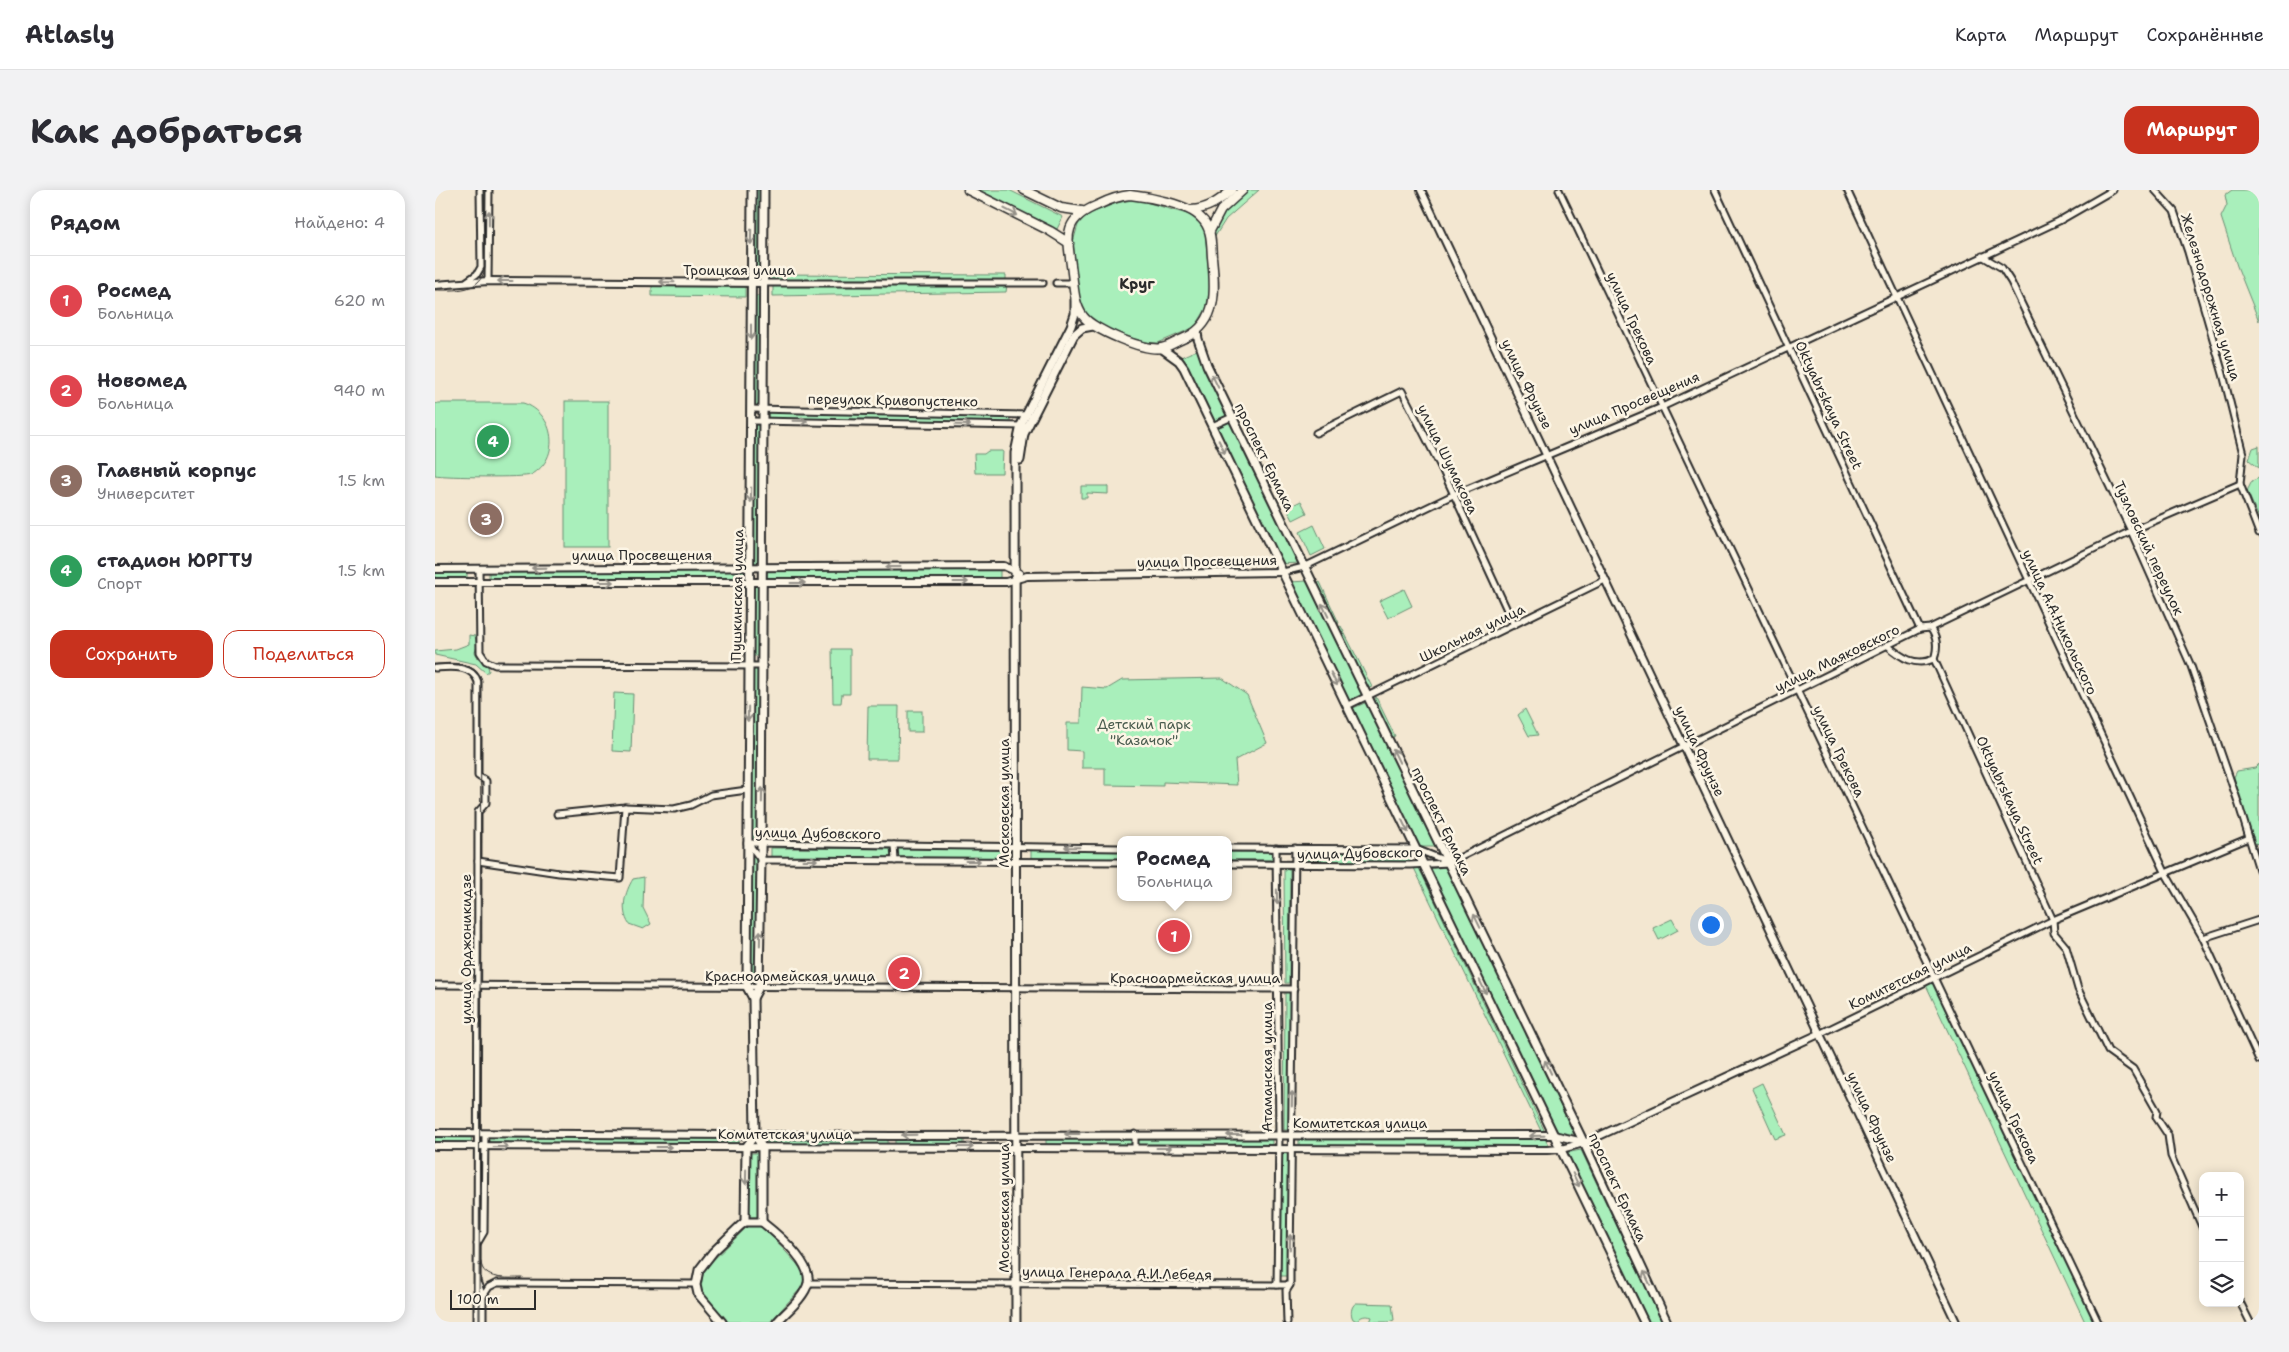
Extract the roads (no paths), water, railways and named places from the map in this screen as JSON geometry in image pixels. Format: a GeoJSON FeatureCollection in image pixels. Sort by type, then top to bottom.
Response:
{"type":"FeatureCollection","features":[{"type":"Feature","properties":{"kind":"main road","name":"Пушкинская улица"},"geometry":{"type":"LineString","coordinates":[[752,190],[747,987],[753,998],[755,1135],[762,1147],[763,1222]]}},
{"type":"Feature","properties":{"kind":"main road","name":"Пушкинская улица"},"geometry":{"type":"LineString","coordinates":[[753,998],[759,987],[761,860],[764,190]]}},
{"type":"Feature","properties":{"kind":"main road"},"geometry":{"type":"LineString","coordinates":[[968,190],[1050,231],[1069,244]]}},
{"type":"Feature","properties":{"kind":"main road"},"geometry":{"type":"LineString","coordinates":[[1024,190],[1061,208],[1082,211]]}},
{"type":"Feature","properties":{"kind":"main road"},"geometry":{"type":"LineString","coordinates":[[1191,210],[1211,206],[1233,190]]}},
{"type":"Feature","properties":{"kind":"main road"},"geometry":{"type":"LineString","coordinates":[[1210,231],[1221,210],[1243,190]]}},
{"type":"Feature","properties":{"kind":"main road"},"geometry":{"type":"LineString","coordinates":[[1161,348],[1197,332],[1205,320],[1214,299],[1215,287],[1210,231],[1203,219],[1191,210],[1143,196],[1116,197],[1082,211],[1076,216],[1070,228],[1069,244],[1075,297],[1082,316],[1093,326],[1141,345],[1161,348],[1179,360],[1184,368],[1644,1322]]}},
{"type":"Feature","properties":{"kind":"main road","name":"Московская улица"},"geometry":{"type":"LineString","coordinates":[[1030,416],[1071,326],[1075,314],[1075,297]]}},
{"type":"Feature","properties":{"kind":"main road","name":"Московская улица"},"geometry":{"type":"LineString","coordinates":[[1016,1322],[1018,1283],[1019,453],[1024,426],[1074,335],[1082,328],[1093,326]]}},
{"type":"Feature","properties":{"kind":"main road","name":"проспект Ермака"},"geometry":{"type":"LineString","coordinates":[[1197,332],[1205,360],[1232,417],[1449,862],[1584,1143],[1667,1322]]}},
{"type":"Feature","properties":{"kind":"main road"},"geometry":{"type":"LineString","coordinates":[[745,1222],[746,1147],[755,1135]]}},
{"type":"Feature","properties":{"kind":"main road"},"geometry":{"type":"LineString","coordinates":[[722,1322],[698,1294],[699,1270],[704,1261],[745,1222],[763,1222],[781,1237],[797,1257],[806,1270],[808,1283],[799,1297],[777,1322]]}},
{"type":"Feature","properties":{"kind":"main road","name":"Московская улица"},"geometry":{"type":"LineString","coordinates":[[1018,1283],[1020,1322]]}},
{"type":"Feature","properties":{"kind":"street"},"geometry":{"type":"LineString","coordinates":[[457,284],[471,279],[481,267],[480,190]]}},
{"type":"Feature","properties":{"kind":"street"},"geometry":{"type":"LineString","coordinates":[[488,281],[489,190]]}},
{"type":"Feature","properties":{"kind":"street","name":"улица Фрунзе"},"geometry":{"type":"LineString","coordinates":[[1421,190],[1956,1322]]}},
{"type":"Feature","properties":{"kind":"street","name":"улица Грекова"},"geometry":{"type":"LineString","coordinates":[[1559,190],[2098,1322]]}},
{"type":"Feature","properties":{"kind":"street","name":"Oktyabrskaya Street"},"geometry":{"type":"LineString","coordinates":[[1715,190],[1920,630]]}},
{"type":"Feature","properties":{"kind":"street","name":"улица А.А.Никольского"},"geometry":{"type":"LineString","coordinates":[[1847,190],[2166,874],[2203,938],[2259,1060]]}},
{"type":"Feature","properties":{"kind":"street","name":"улица Просвещения"},"geometry":{"type":"LineString","coordinates":[[435,582],[1006,582],[1020,575],[1283,572],[1304,567],[1453,495],[1662,407],[1897,295],[2059,221],[2113,190]]}},
{"type":"Feature","properties":{"kind":"street","name":"Железнодорожная улица"},"geometry":{"type":"LineString","coordinates":[[2155,190],[2174,212],[2188,252],[2223,374],[2243,454],[2240,484],[2259,533]]}},
{"type":"Feature","properties":{"kind":"street","name":"Тузловский переулок"},"geometry":{"type":"LineString","coordinates":[[1982,256],[2002,268],[2011,282],[2131,531],[2191,666],[2259,870]]}},
{"type":"Feature","properties":{"kind":"street","name":"Троицкая улица"},"geometry":{"type":"LineString","coordinates":[[435,285],[488,281],[1043,283]]}},
{"type":"Feature","properties":{"kind":"street"},"geometry":{"type":"LineString","coordinates":[[1056,283],[1073,283]]}},
{"type":"Feature","properties":{"kind":"street","name":"улица Шумакова"},"geometry":{"type":"LineString","coordinates":[[1315,432],[1402,391],[1514,625]]}},
{"type":"Feature","properties":{"kind":"street","name":"переулок Кривопустенко"},"geometry":{"type":"LineString","coordinates":[[752,409],[1030,416]]}},
{"type":"Feature","properties":{"kind":"street"},"geometry":{"type":"LineString","coordinates":[[1212,426],[1232,417]]}},
{"type":"Feature","properties":{"kind":"street","name":"переулок Кривопустенко"},"geometry":{"type":"LineString","coordinates":[[751,421],[1024,426]]}},
{"type":"Feature","properties":{"kind":"street","name":"улица Маяковского"},"geometry":{"type":"LineString","coordinates":[[1449,862],[1920,630],[1931,628],[2027,579],[2240,484]]}},
{"type":"Feature","properties":{"kind":"street","name":"улица Просвещения"},"geometry":{"type":"LineString","coordinates":[[435,569],[1004,566],[1020,575]]}},
{"type":"Feature","properties":{"kind":"street"},"geometry":{"type":"LineString","coordinates":[[479,569],[480,652],[486,661],[495,666],[763,666]]}},
{"type":"Feature","properties":{"kind":"street","name":"Школьная улица"},"geometry":{"type":"LineString","coordinates":[[1347,706],[1605,580]]}},
{"type":"Feature","properties":{"kind":"street"},"geometry":{"type":"LineString","coordinates":[[1887,646],[1900,656],[1916,663],[1923,664],[1934,660],[1937,643],[1931,628]]}},
{"type":"Feature","properties":{"kind":"street","name":"Oktyabrskaya Street"},"geometry":{"type":"LineString","coordinates":[[1934,660],[2053,920],[2054,933],[2066,948],[2075,981],[2108,1051],[2133,1069],[2157,1111],[2156,1116],[2168,1134],[2171,1156],[2199,1220]]}},
{"type":"Feature","properties":{"kind":"street","name":"улица Орджоникидзе"},"geometry":{"type":"LineString","coordinates":[[435,668],[463,668],[472,673],[478,682],[478,776],[486,781],[485,803],[478,812],[477,1322]]}},
{"type":"Feature","properties":{"kind":"street"},"geometry":{"type":"LineString","coordinates":[[557,814],[625,807],[674,809],[691,805],[711,796],[747,790]]}},
{"type":"Feature","properties":{"kind":"street"},"geometry":{"type":"LineString","coordinates":[[478,861],[568,874],[620,878],[625,807]]}},
{"type":"Feature","properties":{"kind":"street","name":"Комитетская улица"},"geometry":{"type":"LineString","coordinates":[[435,1146],[1561,1149],[1584,1143],[1819,1034],[2053,920],[2249,838]]}},
{"type":"Feature","properties":{"kind":"street","name":"улица Дубовского"},"geometry":{"type":"LineString","coordinates":[[747,843],[1117,848]]}},
{"type":"Feature","properties":{"kind":"street","name":"улица Дубовского"},"geometry":{"type":"LineString","coordinates":[[747,843],[761,860],[1117,862]]}},
{"type":"Feature","properties":{"kind":"street","name":"улица Дубовского"},"geometry":{"type":"LineString","coordinates":[[894,845],[895,861]]}},
{"type":"Feature","properties":{"kind":"street","name":"улица Дубовского"},"geometry":{"type":"LineString","coordinates":[[1232,848],[1416,849],[1449,862]]}},
{"type":"Feature","properties":{"kind":"street","name":"Атаманская улица"},"geometry":{"type":"LineString","coordinates":[[1276,848],[1279,1135],[1277,1286]]}},
{"type":"Feature","properties":{"kind":"street","name":"Атаманская улица"},"geometry":{"type":"LineString","coordinates":[[1287,1322],[1292,1148],[1295,848]]}},
{"type":"Feature","properties":{"kind":"street","name":"улица Дубовского"},"geometry":{"type":"LineString","coordinates":[[1232,864],[1423,864],[1449,862]]}},
{"type":"Feature","properties":{"kind":"street"},"geometry":{"type":"LineString","coordinates":[[2203,938],[2259,920]]}},
{"type":"Feature","properties":{"kind":"street","name":"Красноармейская улица"},"geometry":{"type":"LineString","coordinates":[[435,985],[1294,989]]}},
{"type":"Feature","properties":{"kind":"street","name":"Комитетская улица"},"geometry":{"type":"LineString","coordinates":[[435,1133],[892,1136],[1018,1134],[1554,1135],[1584,1143]]}},
{"type":"Feature","properties":{"kind":"street","name":"улица Орджоникидзе"},"geometry":{"type":"LineString","coordinates":[[477,1244],[485,1232],[485,1134]]}},
{"type":"Feature","properties":{"kind":"street"},"geometry":{"type":"LineString","coordinates":[[1135,1134],[1135,1148]]}},
{"type":"Feature","properties":{"kind":"street"},"geometry":{"type":"LineString","coordinates":[[599,1135],[599,1147]]}},
{"type":"Feature","properties":{"kind":"street"},"geometry":{"type":"LineString","coordinates":[[892,1136],[892,1147]]}},
{"type":"Feature","properties":{"kind":"street","name":"улица Орджоникидзе"},"geometry":{"type":"LineString","coordinates":[[477,1282],[483,1296],[483,1322]]}},
{"type":"Feature","properties":{"kind":"street"},"geometry":{"type":"LineString","coordinates":[[483,1296],[489,1287],[497,1282],[697,1284]]}},
{"type":"Feature","properties":{"kind":"street","name":"улица Генерала А.И.Лебедя"},"geometry":{"type":"LineString","coordinates":[[808,1283],[1277,1286]]}},
{"type":"Feature","properties":{"kind":"street"},"geometry":{"type":"LineString","coordinates":[[1277,1286],[1289,1288]]}},
{"type":"Feature","properties":{"kind":"street"},"geometry":{"type":"LineString","coordinates":[[2242,1307],[2249,1322]]}},
{"type":"Feature","properties":{"kind":"tunnel"},"geometry":{"type":"LineString","coordinates":[[1043,283],[1056,283]]}},
{"type":"Feature","properties":{"kind":"tram line"},"geometry":{"type":"LineString","coordinates":[[435,290],[459,290],[473,286],[482,276],[485,268],[485,190]]}},
{"type":"Feature","properties":{"kind":"tram line"},"geometry":{"type":"LineString","coordinates":[[435,665],[467,667],[472,669],[481,678],[479,1322]]}},
{"type":"Feature","properties":{"kind":"tram line"},"geometry":{"type":"LineString","coordinates":[[481,1262],[482,1268],[491,1275],[503,1278],[522,1278]]}},
{"type":"Feature","properties":{"kind":"place","name":"стадион ЮРГТУ"},"geometry":{"type":"Point","coordinates":[493,441]}},
{"type":"Feature","properties":{"kind":"place","name":"Главный корпус"},"geometry":{"type":"Point","coordinates":[486,519]}},
{"type":"Feature","properties":{"kind":"place","name":"Росмед"},"geometry":{"type":"Point","coordinates":[1174,936]}},
{"type":"Feature","properties":{"kind":"place","name":"Новомед"},"geometry":{"type":"Point","coordinates":[904,973]}},
{"type":"Feature","properties":{"kind":"district","name":"Круг"},"geometry":{"type":"Point","coordinates":[1137,284]}},
{"type":"Feature","properties":{"kind":"park label","name":"Детский парк \"Казачок\""},"geometry":{"type":"Point","coordinates":[1144,732]}}]}
